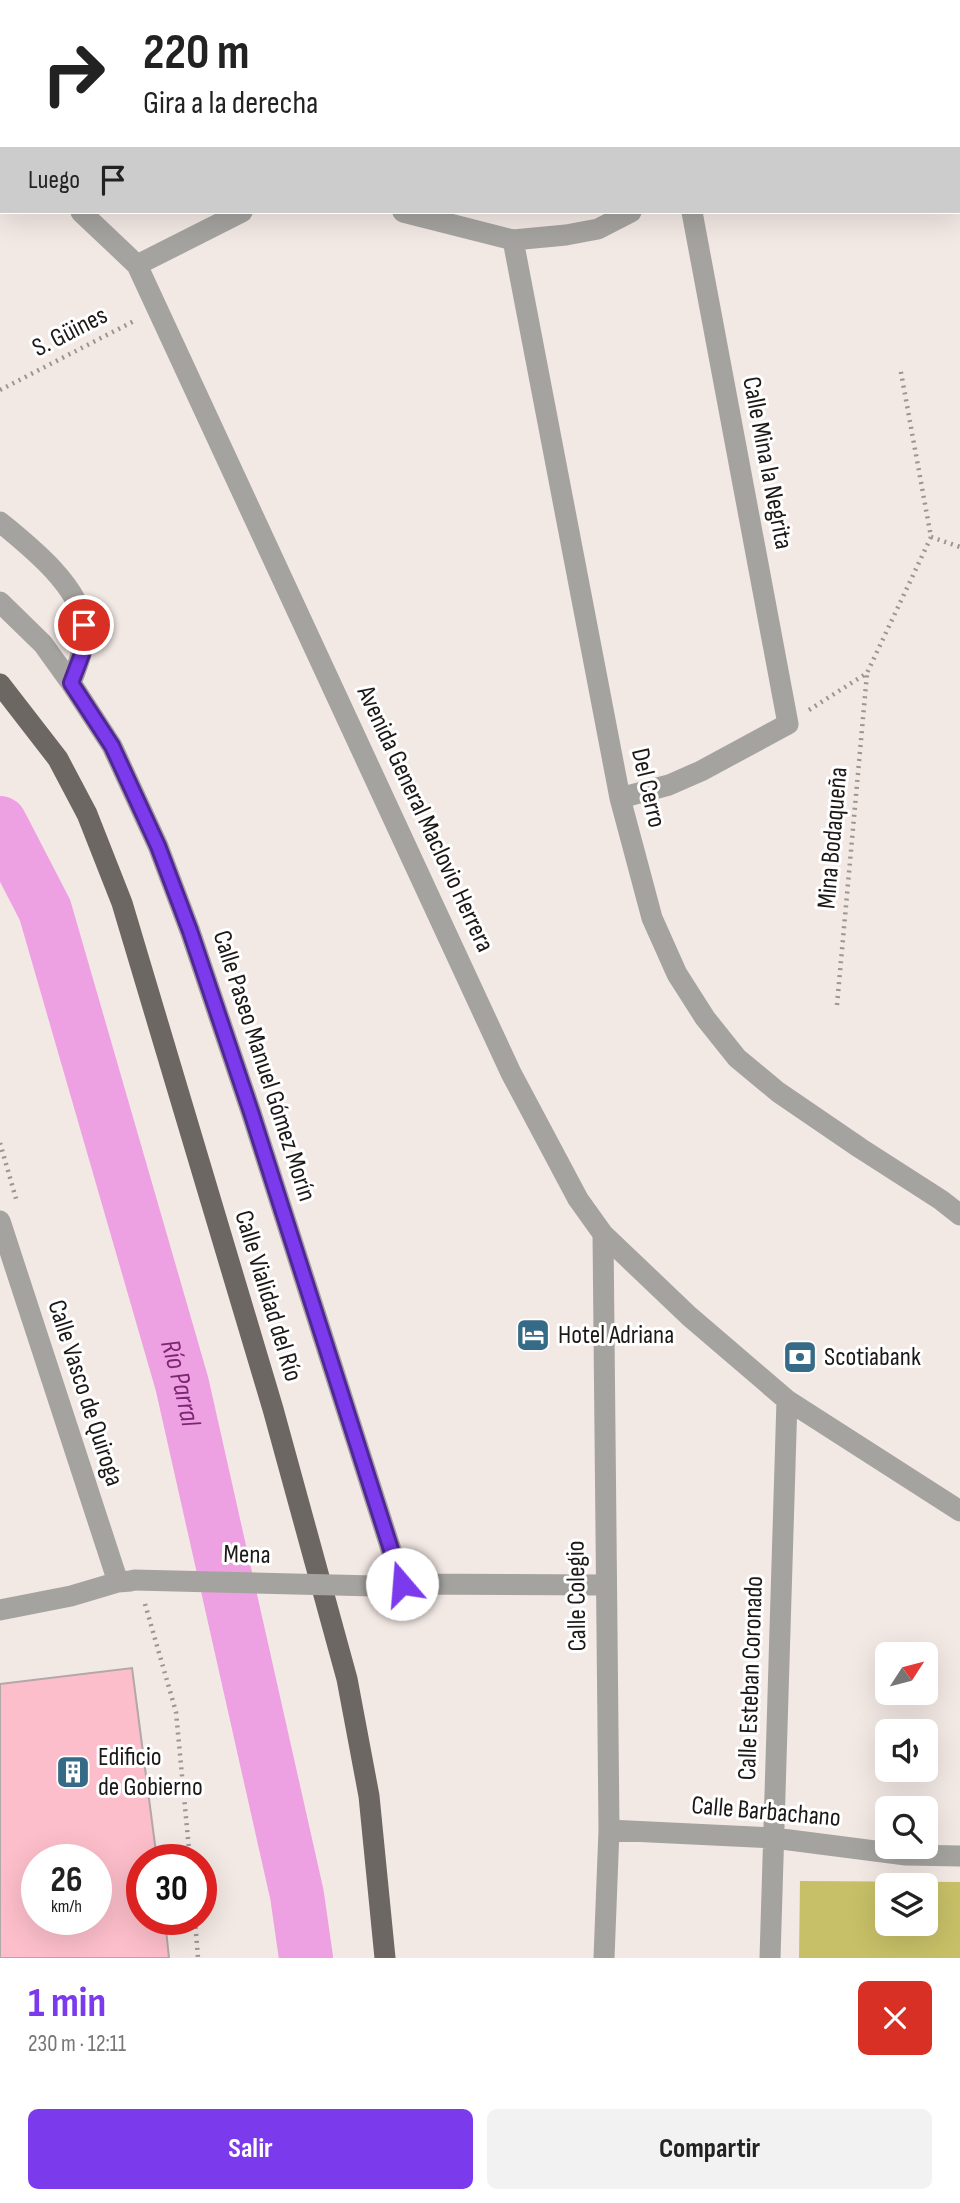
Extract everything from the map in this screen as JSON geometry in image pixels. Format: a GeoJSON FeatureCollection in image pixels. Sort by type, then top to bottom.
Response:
{"type":"FeatureCollection","features":[{"type":"Feature","properties":{"kind":"main road","name":"Calle Vialidad del Río"},"geometry":{"type":"LineString","coordinates":[[0,684],[58,759],[87,814],[122,903],[273,1409],[347,1679],[369,1796],[385,1958]]}},
{"type":"Feature","properties":{"kind":"street","name":"Avenida General Maclovio Herrera"},"geometry":{"type":"LineString","coordinates":[[83,214],[137,265],[511,1073],[578,1199],[603,1234],[689,1316],[788,1400],[960,1511]]}},
{"type":"Feature","properties":{"kind":"street"},"geometry":{"type":"LineString","coordinates":[[137,265],[238,214]]}},
{"type":"Feature","properties":{"kind":"street"},"geometry":{"type":"LineString","coordinates":[[411,214],[513,240],[598,229],[627,214]]}},
{"type":"Feature","properties":{"kind":"street","name":"Calle Mina la Negrita"},"geometry":{"type":"LineString","coordinates":[[692,214],[788,724]]}},
{"type":"Feature","properties":{"kind":"street","name":"Del Cerro"},"geometry":{"type":"LineString","coordinates":[[513,240],[620,798],[652,918],[677,974],[705,1018],[737,1058],[778,1092],[942,1200],[960,1215]]}},
{"type":"Feature","properties":{"kind":"street"},"geometry":{"type":"LineString","coordinates":[[0,522],[53,570],[76,601],[84,625],[82,654],[71,683]]}},
{"type":"Feature","properties":{"kind":"street","name":"Calle Paseo Manuel Gómez Morín"},"geometry":{"type":"LineString","coordinates":[[0,603],[43,645],[112,746],[158,846],[190,931],[251,1112],[402,1584]]}},
{"type":"Feature","properties":{"kind":"street"},"geometry":{"type":"LineString","coordinates":[[620,798],[669,785],[701,771],[788,724]]}},
{"type":"Feature","properties":{"kind":"street","name":"Calle Vasco de Quiroga"},"geometry":{"type":"LineString","coordinates":[[0,1221],[5,1256],[126,1581]]}},
{"type":"Feature","properties":{"kind":"street","name":"Calle Colegio"},"geometry":{"type":"LineString","coordinates":[[603,1234],[609,1830],[604,1958]]}},
{"type":"Feature","properties":{"kind":"street","name":"Calle Esteban Coronado"},"geometry":{"type":"LineString","coordinates":[[770,1958],[788,1400]]}},
{"type":"Feature","properties":{"kind":"street","name":"Mena"},"geometry":{"type":"LineString","coordinates":[[0,1610],[71,1596],[126,1581],[374,1586],[605,1585]]}},
{"type":"Feature","properties":{"kind":"street","name":"Calle Barbachano"},"geometry":{"type":"LineString","coordinates":[[609,1830],[774,1838],[906,1855],[960,1856]]}},
{"type":"Feature","properties":{"kind":"path","name":"S. Güines"},"geometry":{"type":"LineString","coordinates":[[0,390],[158,309]]}},
{"type":"Feature","properties":{"kind":"path"},"geometry":{"type":"LineString","coordinates":[[788,724],[867,673],[931,537],[900,367]]}},
{"type":"Feature","properties":{"kind":"path"},"geometry":{"type":"LineString","coordinates":[[931,537],[960,547]]}},
{"type":"Feature","properties":{"kind":"path","name":"Mina Bodaqueña"},"geometry":{"type":"LineString","coordinates":[[837,1005],[867,673]]}},
{"type":"Feature","properties":{"kind":"path"},"geometry":{"type":"LineString","coordinates":[[196,1935],[198,1958]]}},
{"type":"Feature","properties":{"kind":"shaded area"},"geometry":{"type":"Polygon","coordinates":[[[800,1881],[875,1881],[875,1936],[938,1936],[938,1882],[960,1882],[960,1958],[799,1958],[800,1881]]]}},
{"type":"Feature","properties":{"kind":"building","name":"Edificio de Gobierno"},"geometry":{"type":"Polygon","coordinates":[[[132,1668],[155,1844],[126,1844],[126,1935],[167,1935],[169,1958],[0,1958],[0,1684],[132,1668]]]}},
{"type":"Feature","properties":{"kind":"waterway","name":"Río Parral"},"geometry":{"type":"LineString","coordinates":[[0,823],[45,910],[182,1384],[297,1895],[306,1958]]}},
{"type":"Feature","properties":{"kind":"place","name":"Hotel Adriana"},"geometry":{"type":"Point","coordinates":[533,1335]}},
{"type":"Feature","properties":{"kind":"place","name":"Scotiabank"},"geometry":{"type":"Point","coordinates":[800,1357]}},
{"type":"Feature","properties":{"kind":"place","name":"Edificio de Gobierno"},"geometry":{"type":"Point","coordinates":[73,1772]}},
{"type":"Feature","properties":{"kind":"route"},"geometry":{"type":"LineString","coordinates":[[84,625],[82,654],[71,683],[112,746],[158,846],[190,931],[251,1112],[402,1584]]}}]}
